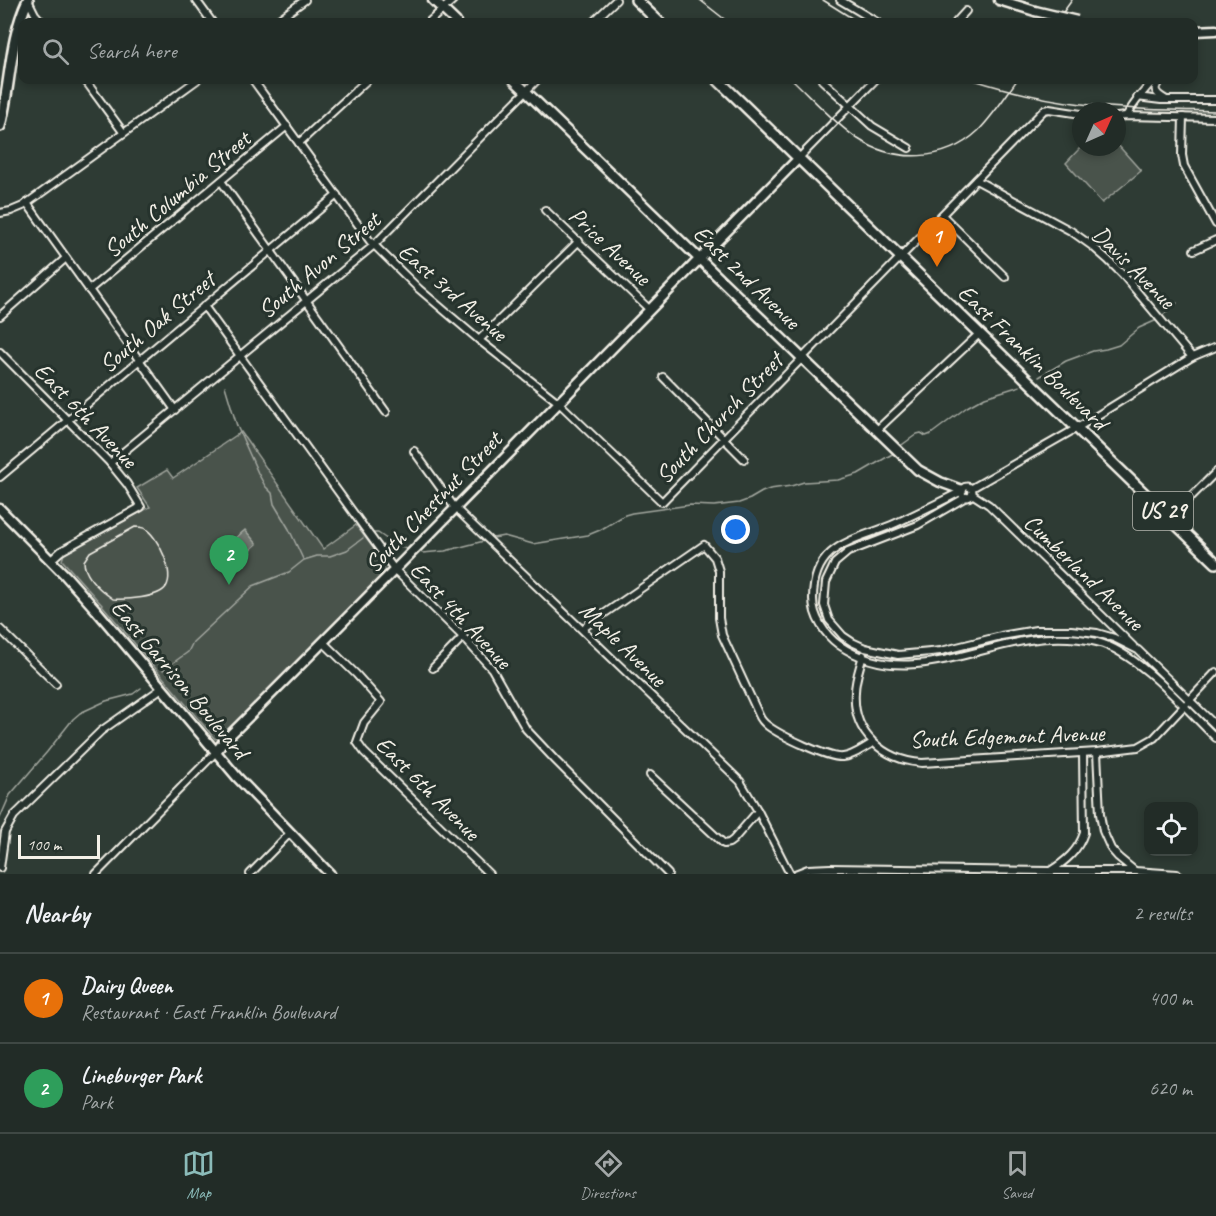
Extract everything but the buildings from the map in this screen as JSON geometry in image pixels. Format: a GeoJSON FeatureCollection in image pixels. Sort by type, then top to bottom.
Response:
{"type":"FeatureCollection","features":[{"type":"Feature","properties":{"kind":"main road"},"geometry":{"type":"LineString","coordinates":[[20,18],[28,0]]}},
{"type":"Feature","properties":{"kind":"main road"},"geometry":{"type":"LineString","coordinates":[[636,0],[655,18]]}},
{"type":"Feature","properties":{"kind":"main road"},"geometry":{"type":"LineString","coordinates":[[0,126],[18,25]]}},
{"type":"Feature","properties":{"kind":"main road","name":"East Franklin Boulevard"},"geometry":{"type":"LineString","coordinates":[[722,84],[1216,563]]}},
{"type":"Feature","properties":{"kind":"street"},"geometry":{"type":"LineString","coordinates":[[28,0],[38,18]]}},
{"type":"Feature","properties":{"kind":"street"},"geometry":{"type":"LineString","coordinates":[[196,0],[209,18]]}},
{"type":"Feature","properties":{"kind":"street"},"geometry":{"type":"LineString","coordinates":[[280,18],[305,0]]}},
{"type":"Feature","properties":{"kind":"street"},"geometry":{"type":"LineString","coordinates":[[433,0],[452,18]]}},
{"type":"Feature","properties":{"kind":"street"},"geometry":{"type":"LineString","coordinates":[[434,18],[453,0]]}},
{"type":"Feature","properties":{"kind":"street"},"geometry":{"type":"LineString","coordinates":[[597,18],[616,0]]}},
{"type":"Feature","properties":{"kind":"street"},"geometry":{"type":"LineString","coordinates":[[840,0],[870,18]]}},
{"type":"Feature","properties":{"kind":"street"},"geometry":{"type":"LineString","coordinates":[[999,0],[1064,18]]}},
{"type":"Feature","properties":{"kind":"street"},"geometry":{"type":"LineString","coordinates":[[960,18],[966,11]]}},
{"type":"Feature","properties":{"kind":"street"},"geometry":{"type":"LineString","coordinates":[[1198,31],[1216,30]]}},
{"type":"Feature","properties":{"kind":"street"},"geometry":{"type":"LineString","coordinates":[[88,84],[123,132]]}},
{"type":"Feature","properties":{"kind":"street"},"geometry":{"type":"LineString","coordinates":[[0,213],[17,209],[27,203],[190,84]]}},
{"type":"Feature","properties":{"kind":"street","name":"East 3rd Avenue"},"geometry":{"type":"LineString","coordinates":[[256,84],[374,246],[419,289],[479,340],[558,402],[662,502]]}},
{"type":"Feature","properties":{"kind":"street"},"geometry":{"type":"LineString","coordinates":[[299,143],[363,84]]}},
{"type":"Feature","properties":{"kind":"street","name":"East 2nd Avenue"},"geometry":{"type":"LineString","coordinates":[[518,84],[918,470],[940,482],[967,492]]}},
{"type":"Feature","properties":{"kind":"street","name":"South Avon Street"},"geometry":{"type":"LineString","coordinates":[[110,463],[374,246],[533,84]]}},
{"type":"Feature","properties":{"kind":"street"},"geometry":{"type":"LineString","coordinates":[[826,84],[872,126],[909,148]]}},
{"type":"Feature","properties":{"kind":"street"},"geometry":{"type":"LineString","coordinates":[[800,158],[871,84]]}},
{"type":"Feature","properties":{"kind":"street"},"geometry":{"type":"LineString","coordinates":[[1126,116],[1137,97],[1150,84]]}},
{"type":"Feature","properties":{"kind":"street"},"geometry":{"type":"LineString","coordinates":[[1157,84],[1155,91],[1168,100]]}},
{"type":"Feature","properties":{"kind":"street"},"geometry":{"type":"LineString","coordinates":[[1137,97],[1168,100],[1216,100]]}},
{"type":"Feature","properties":{"kind":"street","name":"South Church Street"},"geometry":{"type":"LineString","coordinates":[[662,502],[1044,110],[1072,113]]}},
{"type":"Feature","properties":{"kind":"street"},"geometry":{"type":"LineString","coordinates":[[1126,116],[1216,118]]}},
{"type":"Feature","properties":{"kind":"street"},"geometry":{"type":"LineString","coordinates":[[1183,117],[1184,166],[1216,224]]}},
{"type":"Feature","properties":{"kind":"street","name":"South Columbia Street"},"geometry":{"type":"LineString","coordinates":[[89,290],[287,126]]}},
{"type":"Feature","properties":{"kind":"street","name":"South Chestnut Street"},"geometry":{"type":"LineString","coordinates":[[96,874],[216,752],[224,741],[324,643],[649,309],[800,158]]}},
{"type":"Feature","properties":{"kind":"street","name":"Davis Avenue"},"geometry":{"type":"LineString","coordinates":[[976,180],[1071,231],[1092,246],[1123,275],[1192,357]]}},
{"type":"Feature","properties":{"kind":"street"},"geometry":{"type":"LineString","coordinates":[[221,181],[386,411]]}},
{"type":"Feature","properties":{"kind":"street","name":"South Oak Street"},"geometry":{"type":"LineString","coordinates":[[0,477],[336,195]]}},
{"type":"Feature","properties":{"kind":"street"},"geometry":{"type":"LineString","coordinates":[[27,203],[175,410]]}},
{"type":"Feature","properties":{"kind":"street","name":"Price Avenue"},"geometry":{"type":"LineString","coordinates":[[545,210],[649,309]]}},
{"type":"Feature","properties":{"kind":"street"},"geometry":{"type":"LineString","coordinates":[[942,215],[1005,277]]}},
{"type":"Feature","properties":{"kind":"street"},"geometry":{"type":"LineString","coordinates":[[1194,250],[1216,240]]}},
{"type":"Feature","properties":{"kind":"street"},"geometry":{"type":"LineString","coordinates":[[479,340],[579,241]]}},
{"type":"Feature","properties":{"kind":"street","name":"South Columbia Street"},"geometry":{"type":"LineString","coordinates":[[0,316],[66,258]]}},
{"type":"Feature","properties":{"kind":"street","name":"East 4th Avenue"},"geometry":{"type":"LineString","coordinates":[[204,306],[394,570],[484,659],[496,675],[526,729],[668,874]]}},
{"type":"Feature","properties":{"kind":"street"},"geometry":{"type":"LineString","coordinates":[[877,430],[980,333]]}},
{"type":"Feature","properties":{"kind":"street"},"geometry":{"type":"LineString","coordinates":[[1216,347],[1192,357],[967,492],[918,525],[848,552],[831,569],[824,597],[824,605],[830,620],[843,636],[865,648],[898,655],[933,653],[1018,632],[1053,629],[1089,632],[1114,638],[1138,650],[1216,726]]}},
{"type":"Feature","properties":{"kind":"street","name":"East 6th Avenue"},"geometry":{"type":"LineString","coordinates":[[0,352],[110,463],[127,484],[141,507],[62,551],[51,560]]}},
{"type":"Feature","properties":{"kind":"street"},"geometry":{"type":"LineString","coordinates":[[663,377],[744,459]]}},
{"type":"Feature","properties":{"kind":"street","name":"Maple Avenue"},"geometry":{"type":"LineString","coordinates":[[414,451],[455,508],[740,781],[790,874]]}},
{"type":"Feature","properties":{"kind":"street"},"geometry":{"type":"LineString","coordinates":[[1170,518],[1216,472]]}},
{"type":"Feature","properties":{"kind":"street"},"geometry":{"type":"LineString","coordinates":[[967,492],[844,543],[831,553],[821,566],[816,580],[814,607],[826,633],[835,642],[863,657],[888,663],[924,664],[1027,641],[1053,639],[1097,642],[1114,648],[1134,661],[1216,738]]}},
{"type":"Feature","properties":{"kind":"street","name":"Cumberland Avenue"},"geometry":{"type":"LineString","coordinates":[[967,492],[989,505],[1138,650],[1161,684]]}},
{"type":"Feature","properties":{"kind":"street","name":"East Garrison Boulevard"},"geometry":{"type":"LineString","coordinates":[[0,509],[97,610],[216,752],[330,874]]}},
{"type":"Feature","properties":{"kind":"street"},"geometry":{"type":"LineString","coordinates":[[582,629],[704,545],[715,558],[718,571],[719,618],[722,635],[763,722],[778,732],[820,752],[837,757],[849,756],[873,743]]}},
{"type":"Feature","properties":{"kind":"street"},"geometry":{"type":"LineString","coordinates":[[0,629],[56,684]]}},
{"type":"Feature","properties":{"kind":"street"},"geometry":{"type":"LineString","coordinates":[[433,668],[463,637]]}},
{"type":"Feature","properties":{"kind":"street","name":"East 6th Avenue"},"geometry":{"type":"LineString","coordinates":[[324,643],[381,702],[364,723],[357,742],[489,874]]}},
{"type":"Feature","properties":{"kind":"street","name":"South Edgemont Avenue"},"geometry":{"type":"LineString","coordinates":[[865,648],[855,688],[858,720],[873,743],[890,755],[922,763],[1097,752],[1138,747],[1154,738],[1216,672]]}},
{"type":"Feature","properties":{"kind":"street"},"geometry":{"type":"LineString","coordinates":[[0,868],[5,832],[14,816],[101,731],[162,688]]}},
{"type":"Feature","properties":{"kind":"street"},"geometry":{"type":"LineString","coordinates":[[1097,752],[1103,831],[1115,854],[1135,871]]}},
{"type":"Feature","properties":{"kind":"street"},"geometry":{"type":"LineString","coordinates":[[1050,872],[1071,855],[1081,841],[1084,832],[1083,753]]}},
{"type":"Feature","properties":{"kind":"street"},"geometry":{"type":"LineString","coordinates":[[650,775],[724,844],[733,840],[758,811]]}},
{"type":"Feature","properties":{"kind":"street"},"geometry":{"type":"LineString","coordinates":[[250,874],[290,832]]}},
{"type":"Feature","properties":{"kind":"street"},"geometry":{"type":"LineString","coordinates":[[795,874],[808,869],[830,868],[935,872],[1135,871],[1177,874]]}},
{"type":"Feature","properties":{"kind":"shaded area"},"geometry":{"type":"Polygon","coordinates":[[[1126,154],[1141,171],[1102,203],[1066,163],[1073,156],[1126,156],[1126,154]]]}},
{"type":"Feature","properties":{"kind":"shaded area"},"geometry":{"type":"Polygon","coordinates":[[[241,432],[323,549],[356,525],[389,569],[221,738],[215,739],[62,560],[64,554],[150,507],[137,488],[167,470],[173,478],[241,432]]]}},
{"type":"Feature","properties":{"kind":"shaded area"},"geometry":{"type":"Polygon","coordinates":[[[245,530],[257,544],[237,562],[230,553],[235,548],[231,542],[245,530]]]}},
{"type":"Feature","properties":{"kind":"waterway"},"geometry":{"type":"LineString","coordinates":[[1163,315],[1177,303]]}},
{"type":"Feature","properties":{"kind":"waterway"},"geometry":{"type":"LineString","coordinates":[[1039,377],[1066,361],[1119,345],[1139,328],[1157,320]]}},
{"type":"Feature","properties":{"kind":"waterway"},"geometry":{"type":"LineString","coordinates":[[225,386],[237,426],[258,473],[272,493],[274,504],[303,559]]}},
{"type":"Feature","properties":{"kind":"waterway"},"geometry":{"type":"LineString","coordinates":[[899,447],[917,434],[921,433],[926,436],[931,434],[967,407],[985,397],[1020,386]]}},
{"type":"Feature","properties":{"kind":"waterway"},"geometry":{"type":"LineString","coordinates":[[493,538],[504,536],[533,544],[588,535],[632,513],[690,505],[714,506],[739,503],[770,489],[804,482],[838,480],[858,474],[894,453]]}},
{"type":"Feature","properties":{"kind":"waterway"},"geometry":{"type":"LineString","coordinates":[[374,533],[408,550]]}},
{"type":"Feature","properties":{"kind":"waterway"},"geometry":{"type":"LineString","coordinates":[[163,670],[188,652],[193,642],[253,586],[289,572],[304,560],[317,556],[330,556],[347,550],[363,538]]}},
{"type":"Feature","properties":{"kind":"waterway"},"geometry":{"type":"LineString","coordinates":[[422,553],[445,551],[484,541]]}},
{"type":"Feature","properties":{"kind":"waterway"},"geometry":{"type":"LineString","coordinates":[[0,818],[10,795],[73,719],[80,713],[106,701],[133,694],[141,688]]}},
{"type":"Feature","properties":{"kind":"railway"},"geometry":{"type":"LineString","coordinates":[[700,0],[723,18]]}},
{"type":"Feature","properties":{"kind":"railway"},"geometry":{"type":"LineString","coordinates":[[823,0],[852,18]]}},
{"type":"Feature","properties":{"kind":"railway"},"geometry":{"type":"LineString","coordinates":[[1059,18],[1072,0]]}},
{"type":"Feature","properties":{"kind":"railway"},"geometry":{"type":"LineString","coordinates":[[797,84],[833,119],[858,139],[888,152],[920,156],[951,149],[965,141],[989,119],[1014,84]]}},
{"type":"Feature","properties":{"kind":"railway"},"geometry":{"type":"LineString","coordinates":[[987,84],[1027,95],[1099,106],[1216,111]]}},
{"type":"Feature","properties":{"kind":"railway"},"geometry":{"type":"LineString","coordinates":[[135,527],[144,528],[155,538],[167,564],[168,581],[166,587],[156,594],[133,599],[113,599],[90,578],[84,561],[90,552],[135,527]]}},
{"type":"Feature","properties":{"kind":"place","name":"Dairy Queen"},"geometry":{"type":"Point","coordinates":[937,267]}},
{"type":"Feature","properties":{"kind":"place","name":"Lineburger Park"},"geometry":{"type":"Point","coordinates":[229,585]}}]}
